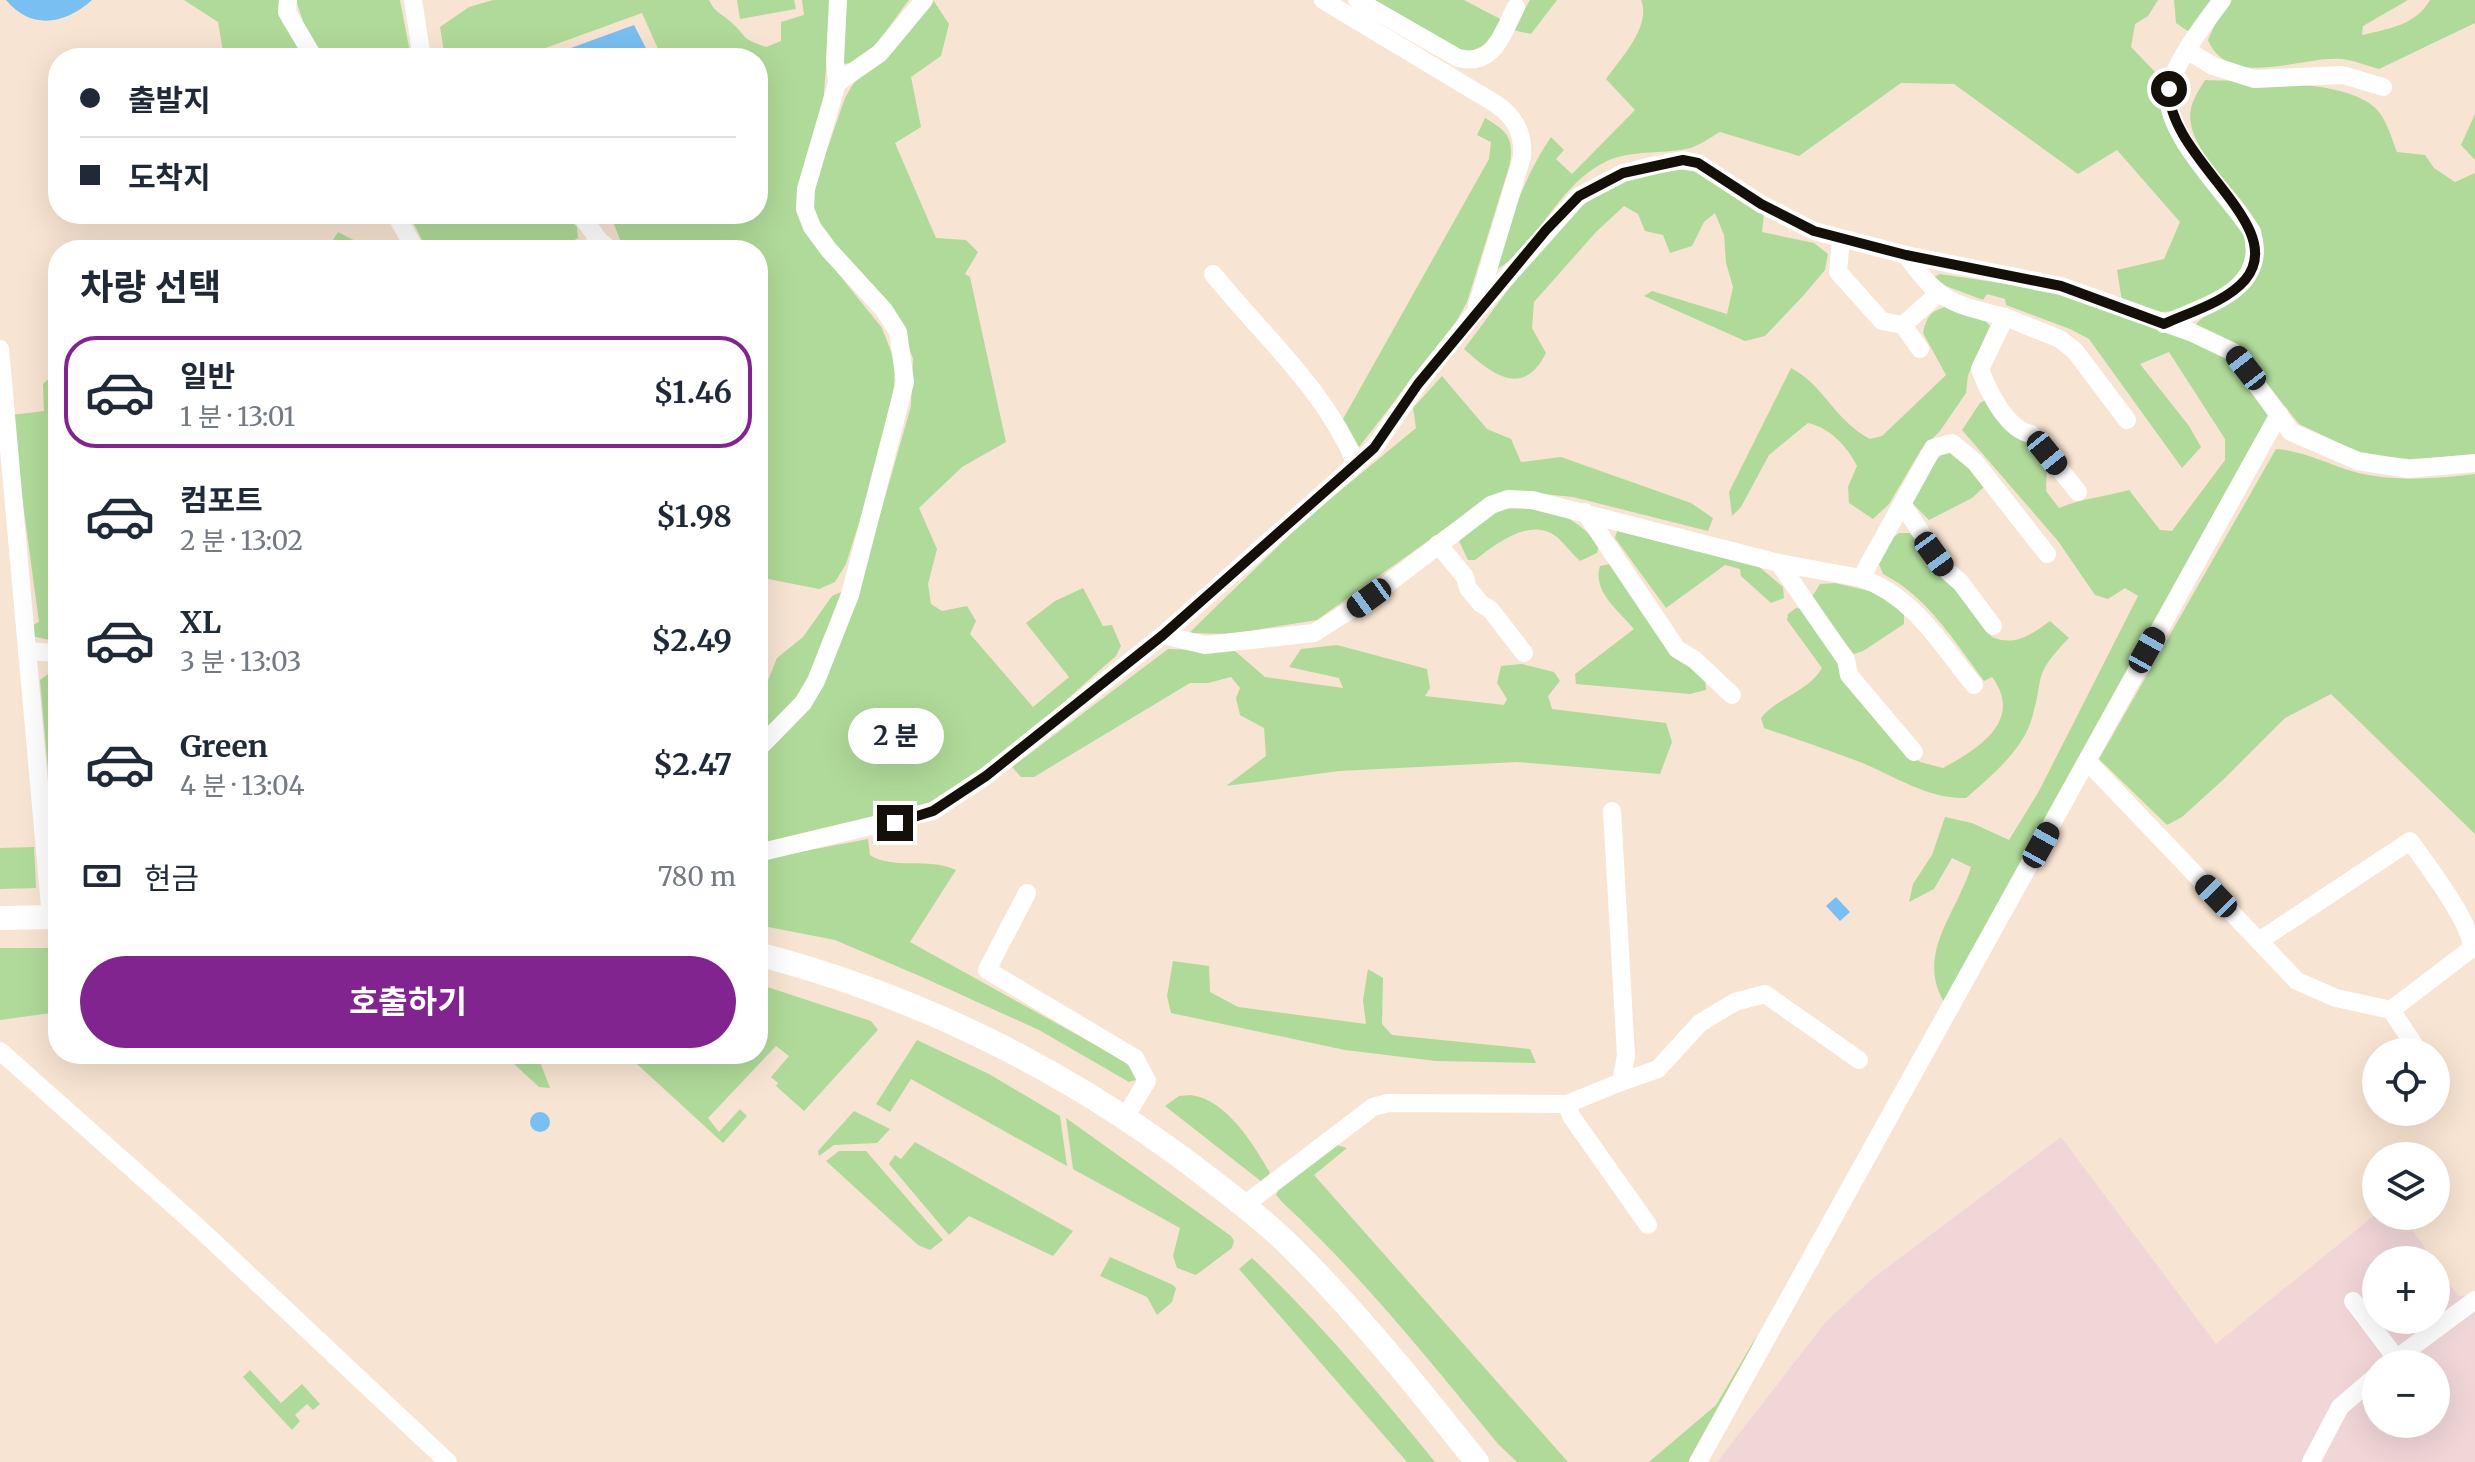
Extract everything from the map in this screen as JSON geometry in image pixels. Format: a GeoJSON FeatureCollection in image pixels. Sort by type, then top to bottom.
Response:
{"type":"FeatureCollection","features":[{"type":"Feature","properties":{"kind":"street"},"geometry":{"type":"LineString","coordinates":[[288,0],[287,12],[308,48]]}},
{"type":"Feature","properties":{"kind":"street"},"geometry":{"type":"LineString","coordinates":[[413,0],[420,48]]}},
{"type":"Feature","properties":{"kind":"street"},"geometry":{"type":"LineString","coordinates":[[768,739],[803,703],[816,681],[850,595],[905,382],[898,332],[884,310],[829,250],[812,227],[805,209],[806,189],[837,83],[838,0]]}},
{"type":"Feature","properties":{"kind":"street"},"geometry":{"type":"LineString","coordinates":[[837,83],[880,53],[924,0]]}},
{"type":"Feature","properties":{"kind":"street"},"geometry":{"type":"LineString","coordinates":[[1323,0],[1496,104],[1514,119],[1523,144],[1522,157],[1474,314]]}},
{"type":"Feature","properties":{"kind":"street"},"geometry":{"type":"LineString","coordinates":[[1357,0],[1458,58],[1472,61],[1493,52],[1513,2]]}},
{"type":"Feature","properties":{"kind":"street"},"geometry":{"type":"LineString","coordinates":[[2164,324],[2224,297],[2244,282],[2256,264],[2257,248],[2252,232],[2176,126],[2169,105],[2169,89],[2188,51],[2222,0]]}},
{"type":"Feature","properties":{"kind":"street"},"geometry":{"type":"LineString","coordinates":[[2188,51],[2213,66],[2254,79],[2343,75],[2383,87]]}},
{"type":"Feature","properties":{"kind":"street"},"geometry":{"type":"LineString","coordinates":[[768,851],[933,811],[986,776],[1163,635],[1374,448],[1418,384],[1474,314],[1579,196],[1623,173],[1656,165],[1683,160],[1698,163],[1761,204],[1814,231],[1906,255],[2061,286],[2233,352],[2291,432],[2358,461],[2408,469],[2475,463]]}},
{"type":"Feature","properties":{"kind":"street"},"geometry":{"type":"LineString","coordinates":[[588,224],[600,240]]}},
{"type":"Feature","properties":{"kind":"street"},"geometry":{"type":"LineString","coordinates":[[1841,239],[1838,272],[1882,321],[1903,325],[1920,349]]}},
{"type":"Feature","properties":{"kind":"street"},"geometry":{"type":"LineString","coordinates":[[1906,255],[1938,294],[2060,339],[2075,351],[2127,420]]}},
{"type":"Feature","properties":{"kind":"street"},"geometry":{"type":"LineString","coordinates":[[1213,274],[1304,377],[1342,428],[1356,464]]}},
{"type":"Feature","properties":{"kind":"street"},"geometry":{"type":"LineString","coordinates":[[1903,325],[1938,294]]}},
{"type":"Feature","properties":{"kind":"street"},"geometry":{"type":"LineString","coordinates":[[2005,317],[1980,369],[1984,379],[2001,409],[2021,432],[2031,434],[2078,492]]}},
{"type":"Feature","properties":{"kind":"street"},"geometry":{"type":"LineString","coordinates":[[0,349],[48,850]]}},
{"type":"Feature","properties":{"kind":"street"},"geometry":{"type":"LineString","coordinates":[[1698,1462],[2279,414]]}},
{"type":"Feature","properties":{"kind":"street"},"geometry":{"type":"LineString","coordinates":[[1861,578],[1933,448],[1952,443],[1975,462],[2047,554]]}},
{"type":"Feature","properties":{"kind":"street"},"geometry":{"type":"LineString","coordinates":[[1163,635],[1205,645],[1314,633],[1347,614],[1491,505],[1508,499],[1532,500],[1779,563],[1861,578],[1887,587],[1911,606],[1974,685]]}},
{"type":"Feature","properties":{"kind":"street"},"geometry":{"type":"LineString","coordinates":[[1903,505],[1944,568],[1961,583],[1993,626]]}},
{"type":"Feature","properties":{"kind":"street"},"geometry":{"type":"LineString","coordinates":[[1585,512],[1677,649],[1695,660],[1732,695]]}},
{"type":"Feature","properties":{"kind":"street"},"geometry":{"type":"LineString","coordinates":[[1438,544],[1465,577],[1468,588],[1490,609],[1524,653]]}},
{"type":"Feature","properties":{"kind":"street"},"geometry":{"type":"LineString","coordinates":[[1779,563],[1846,660],[1849,675],[1914,752]]}},
{"type":"Feature","properties":{"kind":"street"},"geometry":{"type":"LineString","coordinates":[[27,651],[48,652]]}},
{"type":"Feature","properties":{"kind":"street"},"geometry":{"type":"LineString","coordinates":[[2087,761],[2297,981],[2317,992],[2391,1010],[2410,1038]]}},
{"type":"Feature","properties":{"kind":"street"},"geometry":{"type":"LineString","coordinates":[[1612,811],[1626,1056],[1621,1082]]}},
{"type":"Feature","properties":{"kind":"street"},"geometry":{"type":"LineString","coordinates":[[2259,941],[2410,841],[2468,924],[2474,942],[2471,949],[2391,1010]]}},
{"type":"Feature","properties":{"kind":"street"},"geometry":{"type":"LineString","coordinates":[[1027,893],[987,970],[1135,1058],[1147,1081],[1125,1117]]}},
{"type":"Feature","properties":{"kind":"street"},"geometry":{"type":"LineString","coordinates":[[0,918],[48,917]]}},
{"type":"Feature","properties":{"kind":"street"},"geometry":{"type":"LineString","coordinates":[[768,957],[876,990],[974,1032],[1045,1068],[1125,1117],[1288,1244],[1349,1307],[1480,1460]]}},
{"type":"Feature","properties":{"kind":"street"},"geometry":{"type":"LineString","coordinates":[[1243,1206],[1373,1107],[1388,1103],[1567,1104],[1658,1069],[1700,1023],[1735,1002],[1765,994],[1859,1060]]}},
{"type":"Feature","properties":{"kind":"street"},"geometry":{"type":"LineString","coordinates":[[0,1051],[200,1229],[448,1462]]}},
{"type":"Feature","properties":{"kind":"street"},"geometry":{"type":"LineString","coordinates":[[1567,1104],[1571,1116],[1648,1225]]}},
{"type":"Feature","properties":{"kind":"street"},"geometry":{"type":"LineString","coordinates":[[2408,1350],[2475,1300]]}},
{"type":"Feature","properties":{"kind":"street"},"geometry":{"type":"LineString","coordinates":[[2353,1301],[2386,1350]]}},
{"type":"Feature","properties":{"kind":"street"},"geometry":{"type":"LineString","coordinates":[[2311,1462],[2340,1407],[2362,1388]]}},
{"type":"Feature","properties":{"kind":"shaded area"},"geometry":{"type":"Polygon","coordinates":[[[2061,1137],[2216,1344],[2362,1225],[2362,1230],[2413,1230],[2423,1246],[2362,1246],[2362,1334],[2450,1334],[2450,1284],[2458,1296],[2475,1295],[2475,1462],[1717,1462],[1825,1323],[1872,1279],[2061,1137]]]}},
{"type":"Feature","properties":{"kind":"green space"},"geometry":{"type":"Polygon","coordinates":[[[184,0],[280,0],[282,22],[299,48],[222,48],[218,22],[184,0]]]}},
{"type":"Feature","properties":{"kind":"green space"},"geometry":{"type":"Polygon","coordinates":[[[296,0],[400,0],[409,48],[315,48],[308,37],[296,0]]]}},
{"type":"Feature","properties":{"kind":"green space"},"geometry":{"type":"Polygon","coordinates":[[[493,0],[709,0],[747,39],[766,47],[781,41],[781,22],[804,15],[802,0],[831,0],[823,107],[798,186],[797,208],[829,262],[882,328],[895,362],[894,387],[875,472],[846,564],[835,582],[819,589],[768,579],[768,240],[620,240],[614,224],[768,224],[768,48],[658,48],[642,13],[546,48],[443,48],[440,27],[469,7],[493,0]]]}},
{"type":"Feature","properties":{"kind":"green space"},"geometry":{"type":"Polygon","coordinates":[[[737,0],[794,0],[796,9],[740,19],[737,0]]]}},
{"type":"Feature","properties":{"kind":"green space"},"geometry":{"type":"Polygon","coordinates":[[[844,0],[909,0],[872,48],[854,62],[844,64],[844,0]]]}},
{"type":"Feature","properties":{"kind":"green space"},"geometry":{"type":"Polygon","coordinates":[[[933,0],[949,24],[941,56],[911,77],[921,127],[895,143],[936,238],[966,240],[978,252],[965,274],[970,277],[1006,442],[962,467],[919,508],[937,549],[928,584],[931,604],[942,611],[967,606],[976,621],[970,634],[1033,707],[1069,677],[1026,623],[1055,601],[1083,588],[1103,626],[1112,625],[1121,646],[1116,656],[1023,738],[947,793],[921,806],[768,844],[768,749],[806,710],[855,603],[911,406],[913,359],[905,336],[837,250],[812,211],[814,187],[845,98],[853,84],[933,0]]]}},
{"type":"Feature","properties":{"kind":"green space"},"geometry":{"type":"Polygon","coordinates":[[[1366,0],[1464,0],[1504,21],[1487,42],[1476,49],[1462,52],[1366,0]]]}},
{"type":"Feature","properties":{"kind":"green space"},"geometry":{"type":"Polygon","coordinates":[[[1530,0],[1557,0],[1531,34],[1513,30],[1530,0]]]}},
{"type":"Feature","properties":{"kind":"green space"},"geometry":{"type":"Polygon","coordinates":[[[1641,0],[2158,0],[2148,16],[2135,24],[2131,47],[2160,77],[2161,94],[2247,235],[2251,266],[2220,290],[2185,308],[2160,312],[2122,301],[2117,270],[2164,259],[2180,222],[2117,150],[2078,174],[1954,84],[1901,83],[1799,156],[1720,132],[1690,148],[1626,155],[1607,161],[1574,185],[1524,246],[1497,269],[1518,201],[1551,137],[1564,150],[1556,159],[1572,174],[1635,110],[1606,79],[1638,31],[1643,10],[1641,0]]]}},
{"type":"Feature","properties":{"kind":"green space"},"geometry":{"type":"Polygon","coordinates":[[[2174,0],[2212,0],[2192,34],[2176,23],[2174,0]]]}},
{"type":"Feature","properties":{"kind":"green space"},"geometry":{"type":"Polygon","coordinates":[[[2232,0],[2408,0],[2363,26],[2362,35],[2409,20],[2430,0],[2475,0],[2475,23],[2379,69],[2332,59],[2252,68],[2234,65],[2219,56],[2208,40],[2217,20],[2232,0]]]}},
{"type":"Feature","properties":{"kind":"green space"},"geometry":{"type":"Polygon","coordinates":[[[2205,80],[2298,84],[2347,93],[2366,101],[2379,112],[2397,152],[2425,155],[2434,168],[2455,182],[2475,173],[2475,455],[2409,459],[2362,454],[2299,424],[2241,351],[2195,326],[2250,281],[2261,264],[2264,244],[2245,205],[2200,147],[2192,128],[2191,108],[2205,80]]]}},
{"type":"Feature","properties":{"kind":"green space"},"geometry":{"type":"Polygon","coordinates":[[[2475,114],[2475,160],[2461,145],[2475,114]]]}},
{"type":"Feature","properties":{"kind":"green space"},"geometry":{"type":"Polygon","coordinates":[[[1485,118],[1507,136],[1511,155],[1467,302],[1456,322],[1359,447],[1343,419],[1489,159],[1491,142],[1477,135],[1485,118]]]}},
{"type":"Feature","properties":{"kind":"green space"},"geometry":{"type":"Polygon","coordinates":[[[1667,169],[1699,171],[1764,214],[1762,232],[1814,243],[1828,254],[1825,270],[1765,336],[1745,341],[1644,296],[1652,291],[1727,314],[1733,287],[1726,263],[1724,235],[1715,213],[1704,222],[1692,246],[1670,253],[1663,235],[1645,231],[1638,214],[1624,206],[1596,232],[1534,302],[1532,328],[1546,353],[1537,367],[1517,379],[1507,378],[1485,367],[1464,349],[1537,253],[1587,202],[1615,185],[1667,169]]]}},
{"type":"Feature","properties":{"kind":"green space"},"geometry":{"type":"Polygon","coordinates":[[[414,224],[574,224],[578,238],[574,240],[422,240],[414,224]]]}},
{"type":"Feature","properties":{"kind":"green space"},"geometry":{"type":"Polygon","coordinates":[[[338,232],[354,240],[333,240],[338,232]]]}},
{"type":"Feature","properties":{"kind":"green space"},"geometry":{"type":"Polygon","coordinates":[[[1940,274],[2048,290],[2231,355],[2273,415],[1948,1008],[1938,990],[1934,972],[1936,954],[1940,937],[1971,867],[1952,858],[1934,889],[1909,902],[1913,884],[1932,855],[1945,817],[1972,823],[2009,840],[2039,791],[2138,596],[2125,588],[2108,599],[2095,595],[2058,541],[1962,430],[1980,403],[1989,398],[2047,466],[2046,491],[2059,508],[2129,490],[2160,530],[2172,531],[2225,460],[2225,439],[2169,352],[2140,364],[2189,426],[2201,447],[2182,468],[2089,339],[2006,305],[2005,299],[1987,294],[1983,300],[1946,286],[1934,277],[1940,274]]]}},
{"type":"Feature","properties":{"kind":"green space"},"geometry":{"type":"Polygon","coordinates":[[[1949,306],[1981,316],[1990,326],[1968,375],[1966,393],[1940,431],[1921,450],[1889,504],[1873,519],[1849,503],[1848,487],[1857,466],[1837,439],[1824,429],[1808,423],[1769,455],[1741,507],[1732,516],[1729,492],[1791,368],[1812,384],[1858,431],[1870,439],[1882,436],[1946,375],[1923,333],[1931,314],[1949,306]]]}},
{"type":"Feature","properties":{"kind":"green space"},"geometry":{"type":"Polygon","coordinates":[[[1442,376],[1487,429],[1511,439],[1521,462],[1561,457],[1691,503],[1713,518],[1708,531],[1573,497],[1533,493],[1491,496],[1317,620],[1230,634],[1189,633],[1306,519],[1416,428],[1413,408],[1442,376]]]}},
{"type":"Feature","properties":{"kind":"green space"},"geometry":{"type":"Polygon","coordinates":[[[48,380],[48,640],[32,636],[31,626],[39,622],[11,415],[44,411],[43,384],[48,380]]]}},
{"type":"Feature","properties":{"kind":"green space"},"geometry":{"type":"Polygon","coordinates":[[[2276,449],[2306,455],[2355,472],[2384,477],[2430,478],[2475,474],[2475,834],[2331,694],[2285,718],[2224,779],[2182,817],[2167,825],[2099,759],[2276,449]]]}},
{"type":"Feature","properties":{"kind":"green space"},"geometry":{"type":"Polygon","coordinates":[[[1945,451],[1956,451],[1984,487],[1972,498],[1929,520],[1910,501],[1934,462],[1945,451]]]}},
{"type":"Feature","properties":{"kind":"green space"},"geometry":{"type":"Polygon","coordinates":[[[1509,506],[1548,510],[1570,519],[1599,544],[1597,553],[1580,561],[1557,537],[1536,529],[1514,535],[1475,560],[1468,560],[1459,541],[1493,513],[1509,506]]]}},
{"type":"Feature","properties":{"kind":"green space"},"geometry":{"type":"Polygon","coordinates":[[[1624,529],[1757,565],[1783,587],[1784,598],[1771,603],[1741,576],[1740,569],[1725,565],[1666,608],[1615,538],[1617,531],[1624,529]]]}},
{"type":"Feature","properties":{"kind":"green space"},"geometry":{"type":"Polygon","coordinates":[[[1899,533],[1910,533],[1922,545],[1992,637],[2016,640],[2050,621],[2069,638],[2044,670],[2031,721],[2020,743],[2004,763],[1966,798],[1938,795],[1912,786],[1860,762],[1764,728],[1761,718],[1809,683],[1822,668],[1787,620],[1788,614],[1796,608],[1805,609],[1887,730],[1920,762],[1943,768],[1982,743],[1992,732],[2000,720],[2003,707],[2001,693],[1992,677],[1984,681],[1927,607],[1899,583],[1883,574],[1879,564],[1890,540],[1899,533]]]}},
{"type":"Feature","properties":{"kind":"green space"},"geometry":{"type":"Polygon","coordinates":[[[1610,564],[1705,679],[1706,690],[1690,694],[1576,684],[1575,674],[1634,629],[1608,600],[1600,584],[1600,566],[1610,564]]]}},
{"type":"Feature","properties":{"kind":"green space"},"geometry":{"type":"Polygon","coordinates":[[[1835,583],[1878,593],[1904,613],[1904,624],[1854,654],[1817,609],[1812,597],[1820,584],[1835,583]]]}},
{"type":"Feature","properties":{"kind":"green space"},"geometry":{"type":"Polygon","coordinates":[[[841,592],[834,619],[806,687],[768,727],[768,680],[777,658],[803,637],[832,596],[841,592]]]}},
{"type":"Feature","properties":{"kind":"green space"},"geometry":{"type":"Polygon","coordinates":[[[1337,645],[1427,669],[1430,688],[1425,696],[1504,705],[1507,699],[1497,683],[1501,666],[1522,664],[1554,672],[1560,681],[1548,696],[1552,709],[1666,723],[1672,742],[1660,774],[1517,762],[1339,771],[1226,786],[1266,756],[1264,728],[1240,715],[1236,698],[1240,688],[1231,677],[1208,683],[1190,683],[1034,777],[1021,777],[1012,767],[1168,649],[1235,651],[1265,677],[1343,688],[1339,678],[1289,667],[1301,649],[1337,645]]]}},
{"type":"Feature","properties":{"kind":"green space"},"geometry":{"type":"Polygon","coordinates":[[[48,674],[48,769],[40,680],[48,674]]]}},
{"type":"Feature","properties":{"kind":"green space"},"geometry":{"type":"Polygon","coordinates":[[[868,839],[870,855],[879,859],[934,864],[956,870],[910,942],[1119,1058],[1136,1071],[1139,1079],[1129,1082],[1039,1030],[835,940],[768,927],[768,858],[868,839]]]}},
{"type":"Feature","properties":{"kind":"green space"},"geometry":{"type":"Polygon","coordinates":[[[34,847],[36,888],[0,889],[0,848],[34,847]]]}},
{"type":"Feature","properties":{"kind":"green space"},"geometry":{"type":"Polygon","coordinates":[[[0,948],[48,948],[48,1013],[0,1020],[0,948]]]}},
{"type":"Feature","properties":{"kind":"green space"},"geometry":{"type":"Polygon","coordinates":[[[1173,961],[1209,966],[1210,992],[1238,1007],[1366,1024],[1363,1000],[1368,969],[1383,978],[1382,1024],[1392,1035],[1530,1049],[1536,1063],[1436,1061],[1345,1050],[1171,1013],[1167,996],[1173,961]]]}},
{"type":"Feature","properties":{"kind":"green space"},"geometry":{"type":"Polygon","coordinates":[[[768,987],[871,1021],[878,1030],[804,1111],[776,1086],[778,1083],[771,1077],[789,1056],[776,1046],[768,1054],[768,987]]]}},
{"type":"Feature","properties":{"kind":"green space"},"geometry":{"type":"Polygon","coordinates":[[[917,1040],[989,1074],[1060,1116],[1067,1166],[911,1079],[890,1112],[876,1104],[917,1040]]]}},
{"type":"Feature","properties":{"kind":"green space"},"geometry":{"type":"Polygon","coordinates":[[[514,1064],[541,1064],[550,1088],[539,1087],[514,1064]]]}},
{"type":"Feature","properties":{"kind":"green space"},"geometry":{"type":"Polygon","coordinates":[[[637,1064],[759,1064],[708,1118],[719,1132],[740,1109],[747,1116],[723,1143],[637,1064]]]}},
{"type":"Feature","properties":{"kind":"green space"},"geometry":{"type":"Polygon","coordinates":[[[1191,1095],[1216,1105],[1238,1125],[1270,1173],[1262,1182],[1165,1106],[1179,1096],[1191,1095]]]}},
{"type":"Feature","properties":{"kind":"green space"},"geometry":{"type":"Polygon","coordinates":[[[854,1111],[890,1129],[877,1143],[834,1145],[819,1156],[818,1151],[854,1111]]]}},
{"type":"Feature","properties":{"kind":"green space"},"geometry":{"type":"Polygon","coordinates":[[[1066,1118],[1231,1236],[1234,1241],[1232,1248],[1196,1275],[1177,1268],[1173,1256],[1180,1228],[1073,1169],[1066,1118]]]}},
{"type":"Feature","properties":{"kind":"green space"},"geometry":{"type":"Polygon","coordinates":[[[915,1142],[1073,1231],[1053,1256],[969,1216],[949,1235],[889,1164],[895,1155],[901,1159],[915,1142]]]}},
{"type":"Feature","properties":{"kind":"green space"},"geometry":{"type":"Polygon","coordinates":[[[1337,1145],[1347,1148],[1314,1175],[1568,1462],[1517,1462],[1498,1444],[1340,1259],[1276,1195],[1280,1186],[1337,1145]]]}},
{"type":"Feature","properties":{"kind":"green space"},"geometry":{"type":"Polygon","coordinates":[[[839,1151],[866,1151],[943,1240],[930,1250],[918,1245],[826,1161],[839,1151]]]}},
{"type":"Feature","properties":{"kind":"green space"},"geometry":{"type":"Polygon","coordinates":[[[1110,1257],[1173,1285],[1176,1288],[1172,1302],[1157,1315],[1147,1297],[1100,1276],[1110,1257]]]}},
{"type":"Feature","properties":{"kind":"green space"},"geometry":{"type":"Polygon","coordinates":[[[1252,1258],[1324,1332],[1435,1462],[1407,1462],[1239,1269],[1252,1258]]]}},
{"type":"Feature","properties":{"kind":"green space"},"geometry":{"type":"Polygon","coordinates":[[[1756,1337],[1735,1387],[1689,1462],[1649,1462],[1716,1405],[1756,1337]]]}},
{"type":"Feature","properties":{"kind":"green space"},"geometry":{"type":"Polygon","coordinates":[[[250,1370],[281,1403],[302,1384],[320,1404],[313,1410],[307,1404],[295,1415],[300,1421],[292,1430],[243,1377],[250,1370]]]}},
{"type":"Feature","properties":{"kind":"water"},"geometry":{"type":"Polygon","coordinates":[[[6,0],[92,0],[70,15],[48,21],[26,16],[6,0]]]}},
{"type":"Feature","properties":{"kind":"water"},"geometry":{"type":"Polygon","coordinates":[[[634,25],[646,48],[571,48],[634,25]]]}},
{"type":"Feature","properties":{"kind":"water"},"geometry":{"type":"Polygon","coordinates":[[[1836,897],[1850,912],[1840,921],[1826,906],[1836,897]]]}},
{"type":"Feature","properties":{"kind":"water"},"geometry":{"type":"Polygon","coordinates":[[[540,1112],[547,1115],[550,1122],[547,1129],[540,1132],[533,1129],[530,1122],[533,1115],[540,1112]]]}},
{"type":"Feature","properties":{"kind":"route"},"geometry":{"type":"LineString","coordinates":[[895,823],[933,811],[986,776],[1163,635],[1374,448],[1418,384],[1474,314],[1546,230],[1579,196],[1598,182],[1656,165],[1683,160],[1698,163],[1761,204],[1814,231],[1906,255],[2061,286],[2164,324],[2224,297],[2244,282],[2256,264],[2257,248],[2252,232],[2240,213],[2176,126],[2169,105],[2169,89]]}}]}
